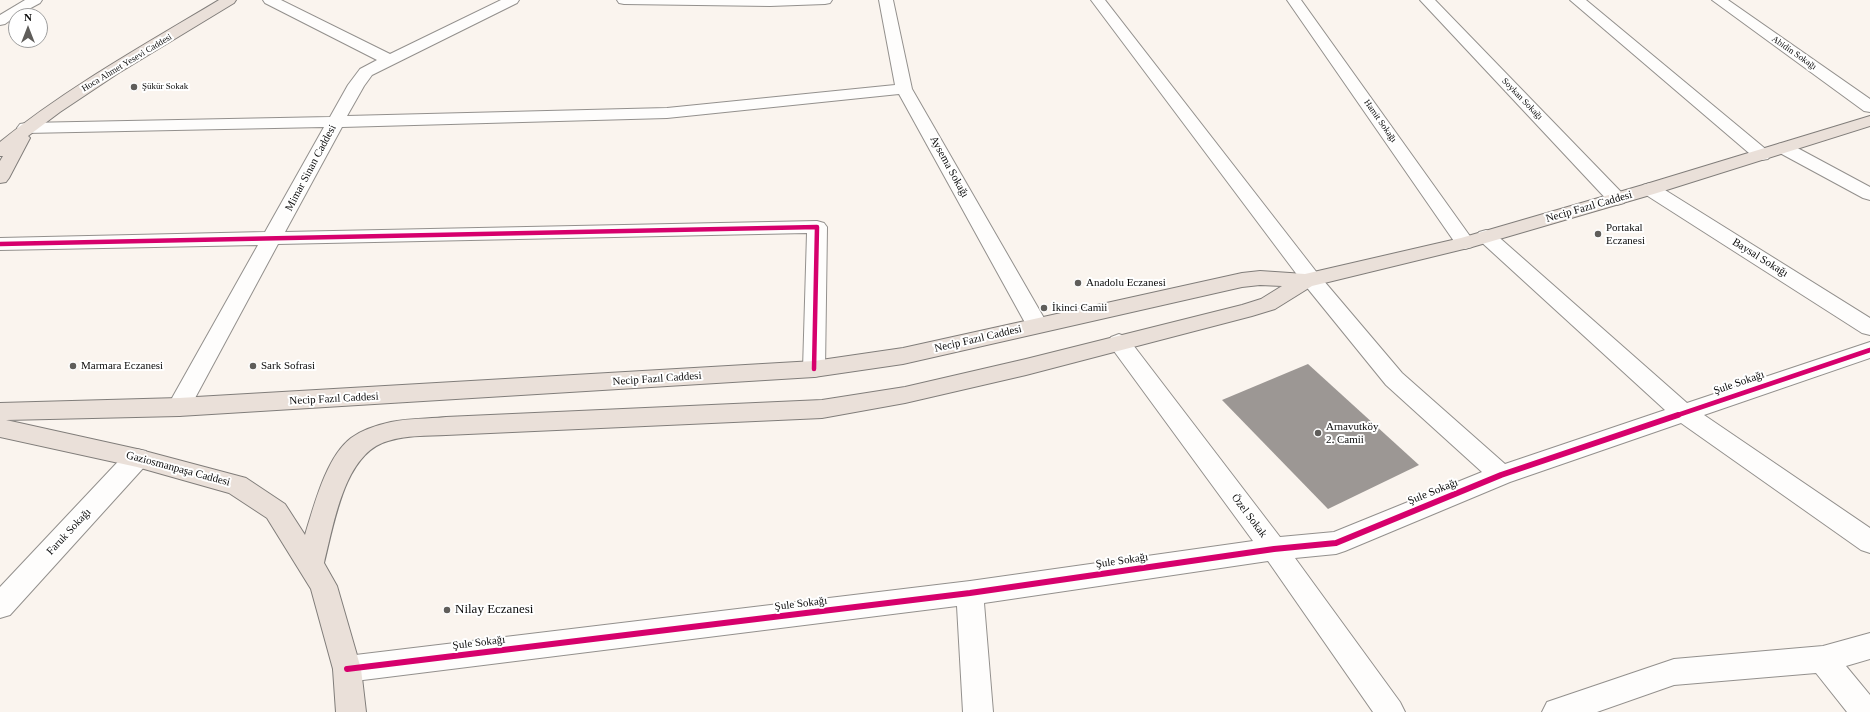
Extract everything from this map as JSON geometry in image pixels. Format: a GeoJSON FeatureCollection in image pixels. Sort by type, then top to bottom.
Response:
{"type":"FeatureCollection","features":[{"type":"Feature","properties":{"kind":"main road","name":"Hoca Ahmet Yesevi Caddesi"},"geometry":{"type":"LineString","coordinates":[[0,151],[26,128],[72,96],[229,0]]}},
{"type":"Feature","properties":{"kind":"main road","name":"Necip Fazıl Caddesi"},"geometry":{"type":"LineString","coordinates":[[0,412],[178,407],[814,369],[903,356],[1242,280],[1260,278],[1308,280],[1476,239],[1617,199],[1870,121]]}},
{"type":"Feature","properties":{"kind":"main road","name":"Hoca Ahmet Yesevi Caddesi"},"geometry":{"type":"LineString","coordinates":[[0,178],[26,128]]}},
{"type":"Feature","properties":{"kind":"main road","name":"Necip Fazıl Caddesi"},"geometry":{"type":"LineString","coordinates":[[310,564],[327,503],[346,460],[359,445],[378,435],[406,429],[446,426],[822,408],[905,395],[1026,367],[1268,304],[1308,280]]}},
{"type":"Feature","properties":{"kind":"main road","name":"Gaziosmanpaşa Caddesi"},"geometry":{"type":"LineString","coordinates":[[0,428],[137,458],[237,485],[276,511],[324,586],[347,669],[351,712]]}},
{"type":"Feature","properties":{"kind":"street"},"geometry":{"type":"LineString","coordinates":[[0,21],[35,0]]}},
{"type":"Feature","properties":{"kind":"street"},"geometry":{"type":"LineString","coordinates":[[270,0],[389,60]]}},
{"type":"Feature","properties":{"kind":"street","name":"Mimar Sinan Caddesi"},"geometry":{"type":"LineString","coordinates":[[178,407],[273,238],[356,85],[366,72],[512,0]]}},
{"type":"Feature","properties":{"kind":"street"},"geometry":{"type":"LineString","coordinates":[[624,0],[770,2],[825,0]]}},
{"type":"Feature","properties":{"kind":"street","name":"Aysema Sokağı"},"geometry":{"type":"LineString","coordinates":[[886,0],[904,89],[1038,325]]}},
{"type":"Feature","properties":{"kind":"street"},"geometry":{"type":"LineString","coordinates":[[1098,0],[1308,280],[1394,379],[1501,475]]}},
{"type":"Feature","properties":{"kind":"street","name":"Hamit Sokağı"},"geometry":{"type":"LineString","coordinates":[[1294,0],[1476,239],[1683,413],[1870,542]]}},
{"type":"Feature","properties":{"kind":"street","name":"Soykan Sokağı"},"geometry":{"type":"LineString","coordinates":[[1427,0],[1617,199]]}},
{"type":"Feature","properties":{"kind":"street"},"geometry":{"type":"LineString","coordinates":[[1577,0],[1762,155]]}},
{"type":"Feature","properties":{"kind":"street","name":"Abidin Sokağı"},"geometry":{"type":"LineString","coordinates":[[1719,0],[1870,107]]}},
{"type":"Feature","properties":{"kind":"street"},"geometry":{"type":"LineString","coordinates":[[26,128],[88,128],[667,113],[904,89]]}},
{"type":"Feature","properties":{"kind":"street"},"geometry":{"type":"LineString","coordinates":[[1784,148],[1870,194]]}},
{"type":"Feature","properties":{"kind":"street","name":"Baysal Sokağı"},"geometry":{"type":"LineString","coordinates":[[1650,189],[1870,328]]}},
{"type":"Feature","properties":{"kind":"street"},"geometry":{"type":"LineString","coordinates":[[0,244],[817,227],[814,369]]}},
{"type":"Feature","properties":{"kind":"street","name":"Özel Sokak"},"geometry":{"type":"LineString","coordinates":[[1119,342],[1274,550],[1390,712]]}},
{"type":"Feature","properties":{"kind":"street","name":"Şule Sokağı"},"geometry":{"type":"LineString","coordinates":[[347,669],[970,593],[1274,550],[1336,543],[1501,475],[1870,350]]}},
{"type":"Feature","properties":{"kind":"street","name":"Faruk Sokağı"},"geometry":{"type":"LineString","coordinates":[[0,606],[137,458]]}},
{"type":"Feature","properties":{"kind":"street"},"geometry":{"type":"LineString","coordinates":[[970,593],[978,712]]}},
{"type":"Feature","properties":{"kind":"street"},"geometry":{"type":"LineString","coordinates":[[1557,712],[1674,672],[1823,659],[1870,646]]}},
{"type":"Feature","properties":{"kind":"street"},"geometry":{"type":"LineString","coordinates":[[1823,659],[1865,712]]}},
{"type":"Feature","properties":{"kind":"building","name":"Arnavutköy 2. Camii"},"geometry":{"type":"Polygon","coordinates":[[[1308,364],[1419,465],[1328,509],[1222,400],[1308,364]]]}},
{"type":"Feature","properties":{"kind":"cycle path"},"geometry":{"type":"LineString","coordinates":[[0,244],[817,227],[814,369]]}},
{"type":"Feature","properties":{"kind":"cycle path"},"geometry":{"type":"LineString","coordinates":[[347,669],[970,593],[1274,549],[1336,543],[1501,475],[1870,350]]}},
{"type":"Feature","properties":{"kind":"place","name":"Şükür Sokak"},"geometry":{"type":"Point","coordinates":[134,87]}},
{"type":"Feature","properties":{"kind":"place","name":"Portakal Eczanesi"},"geometry":{"type":"Point","coordinates":[1598,234]}},
{"type":"Feature","properties":{"kind":"place","name":"Anadolu Eczanesi"},"geometry":{"type":"Point","coordinates":[1078,283]}},
{"type":"Feature","properties":{"kind":"place","name":"İkinci Camii"},"geometry":{"type":"Point","coordinates":[1044,308]}},
{"type":"Feature","properties":{"kind":"place","name":"Marmara Eczanesi"},"geometry":{"type":"Point","coordinates":[73,366]}},
{"type":"Feature","properties":{"kind":"place","name":"Sark Sofrasi"},"geometry":{"type":"Point","coordinates":[253,366]}},
{"type":"Feature","properties":{"kind":"place","name":"Arnavutköy 2. Camii"},"geometry":{"type":"Point","coordinates":[1318,433]}},
{"type":"Feature","properties":{"kind":"place","name":"Nilay Eczanesi"},"geometry":{"type":"Point","coordinates":[447,610]}}]}
